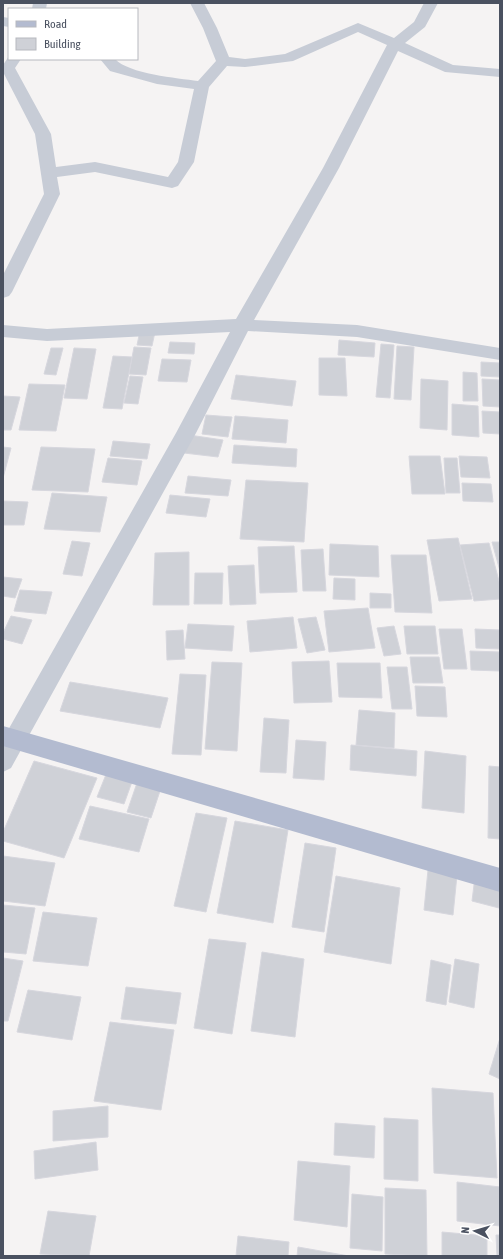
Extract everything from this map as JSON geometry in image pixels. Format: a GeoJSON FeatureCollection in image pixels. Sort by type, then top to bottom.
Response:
{"type":"FeatureCollection","features":[{"type":"Feature","properties":{"kind":"main road"},"geometry":{"type":"LineString","coordinates":[[9,738],[500,880]]}},
{"type":"Feature","properties":{"kind":"street"},"geometry":{"type":"LineString","coordinates":[[197,3],[210,28],[223,61]]}},
{"type":"Feature","properties":{"kind":"street"},"geometry":{"type":"LineString","coordinates":[[3,761],[9,738],[186,433],[242,325],[331,168],[394,45],[420,24],[430,3]]}},
{"type":"Feature","properties":{"kind":"street"},"geometry":{"type":"LineString","coordinates":[[223,61],[245,63],[288,58],[358,27],[394,45],[450,69],[500,73]]}},
{"type":"Feature","properties":{"kind":"street"},"geometry":{"type":"LineString","coordinates":[[3,292],[52,194],[42,134],[8,68],[13,60]]}},
{"type":"Feature","properties":{"kind":"street"},"geometry":{"type":"LineString","coordinates":[[108,60],[115,68],[157,80],[202,86]]}},
{"type":"Feature","properties":{"kind":"street"},"geometry":{"type":"LineString","coordinates":[[48,173],[95,167],[172,183],[186,162],[202,86],[223,61]]}},
{"type":"Feature","properties":{"kind":"street"},"geometry":{"type":"LineString","coordinates":[[3,332],[48,335],[242,325],[357,331],[500,354]]}},
{"type":"Feature","properties":{"kind":"building"},"geometry":{"type":"Polygon","coordinates":[[[140,331],[155,332],[152,346],[137,345],[140,331]]]}},
{"type":"Feature","properties":{"kind":"building"},"geometry":{"type":"Polygon","coordinates":[[[339,340],[375,343],[374,357],[338,355],[339,340]]]}},
{"type":"Feature","properties":{"kind":"building"},"geometry":{"type":"Polygon","coordinates":[[[170,342],[195,343],[194,354],[168,353],[170,342]]]}},
{"type":"Feature","properties":{"kind":"building"},"geometry":{"type":"Polygon","coordinates":[[[381,344],[394,345],[390,398],[376,397],[381,344]]]}},
{"type":"Feature","properties":{"kind":"building"},"geometry":{"type":"Polygon","coordinates":[[[397,346],[414,347],[411,400],[394,399],[397,346]]]}},
{"type":"Feature","properties":{"kind":"building"},"geometry":{"type":"Polygon","coordinates":[[[134,347],[151,348],[146,375],[129,374],[134,347]]]}},
{"type":"Feature","properties":{"kind":"building"},"geometry":{"type":"Polygon","coordinates":[[[51,348],[63,348],[56,375],[44,374],[51,348]]]}},
{"type":"Feature","properties":{"kind":"building"},"geometry":{"type":"Polygon","coordinates":[[[74,348],[96,349],[87,399],[64,398],[74,348]]]}},
{"type":"Feature","properties":{"kind":"building"},"geometry":{"type":"Polygon","coordinates":[[[113,356],[132,357],[122,409],[103,408],[113,356]]]}},
{"type":"Feature","properties":{"kind":"building"},"geometry":{"type":"Polygon","coordinates":[[[319,358],[345,358],[347,396],[319,395],[319,358]]]}},
{"type":"Feature","properties":{"kind":"building"},"geometry":{"type":"Polygon","coordinates":[[[162,359],[191,360],[187,382],[158,381],[162,359]]]}},
{"type":"Feature","properties":{"kind":"building"},"geometry":{"type":"Polygon","coordinates":[[[481,362],[500,363],[500,377],[481,376],[481,362]]]}},
{"type":"Feature","properties":{"kind":"building"},"geometry":{"type":"Polygon","coordinates":[[[463,372],[477,373],[478,401],[463,401],[463,372]]]}},
{"type":"Feature","properties":{"kind":"building"},"geometry":{"type":"Polygon","coordinates":[[[236,375],[296,381],[292,406],[231,399],[236,375]]]}},
{"type":"Feature","properties":{"kind":"building"},"geometry":{"type":"Polygon","coordinates":[[[130,376],[143,377],[138,404],[124,403],[130,376]]]}},
{"type":"Feature","properties":{"kind":"building"},"geometry":{"type":"Polygon","coordinates":[[[421,379],[448,381],[447,430],[420,428],[421,379]]]}},
{"type":"Feature","properties":{"kind":"building"},"geometry":{"type":"Polygon","coordinates":[[[482,379],[500,380],[500,407],[483,406],[482,379]]]}},
{"type":"Feature","properties":{"kind":"building"},"geometry":{"type":"Polygon","coordinates":[[[29,384],[65,385],[56,431],[19,430],[29,384]]]}},
{"type":"Feature","properties":{"kind":"building"},"geometry":{"type":"Polygon","coordinates":[[[3,396],[20,397],[11,430],[3,430],[3,396]]]}},
{"type":"Feature","properties":{"kind":"building"},"geometry":{"type":"Polygon","coordinates":[[[452,404],[478,406],[479,437],[452,435],[452,404]]]}},
{"type":"Feature","properties":{"kind":"building"},"geometry":{"type":"Polygon","coordinates":[[[482,411],[500,412],[500,434],[483,433],[482,411]]]}},
{"type":"Feature","properties":{"kind":"building"},"geometry":{"type":"Polygon","coordinates":[[[206,415],[232,417],[228,437],[202,434],[206,415]]]}},
{"type":"Feature","properties":{"kind":"building"},"geometry":{"type":"Polygon","coordinates":[[[235,416],[288,420],[286,443],[232,439],[235,416]]]}},
{"type":"Feature","properties":{"kind":"building"},"geometry":{"type":"Polygon","coordinates":[[[189,435],[223,440],[218,457],[184,453],[189,435]]]}},
{"type":"Feature","properties":{"kind":"building"},"geometry":{"type":"Polygon","coordinates":[[[113,441],[150,444],[147,459],[110,456],[113,441]]]}},
{"type":"Feature","properties":{"kind":"building"},"geometry":{"type":"Polygon","coordinates":[[[234,445],[297,449],[296,467],[232,463],[234,445]]]}},
{"type":"Feature","properties":{"kind":"building"},"geometry":{"type":"Polygon","coordinates":[[[3,447],[11,448],[3,478],[3,447]]]}},
{"type":"Feature","properties":{"kind":"building"},"geometry":{"type":"Polygon","coordinates":[[[41,447],[95,449],[88,492],[32,490],[41,447]]]}},
{"type":"Feature","properties":{"kind":"building"},"geometry":{"type":"Polygon","coordinates":[[[409,456],[440,456],[445,494],[412,494],[409,456]]]}},
{"type":"Feature","properties":{"kind":"building"},"geometry":{"type":"Polygon","coordinates":[[[459,456],[487,457],[490,478],[461,477],[459,456]]]}},
{"type":"Feature","properties":{"kind":"building"},"geometry":{"type":"Polygon","coordinates":[[[108,458],[142,461],[137,485],[102,482],[108,458]]]}},
{"type":"Feature","properties":{"kind":"building"},"geometry":{"type":"Polygon","coordinates":[[[444,458],[457,458],[460,493],[446,493],[444,458]]]}},
{"type":"Feature","properties":{"kind":"building"},"geometry":{"type":"Polygon","coordinates":[[[188,476],[231,480],[228,496],[185,493],[188,476]]]}},
{"type":"Feature","properties":{"kind":"building"},"geometry":{"type":"Polygon","coordinates":[[[246,480],[308,483],[304,542],[240,539],[246,480]]]}},
{"type":"Feature","properties":{"kind":"building"},"geometry":{"type":"Polygon","coordinates":[[[462,483],[491,484],[493,502],[463,501],[462,483]]]}},
{"type":"Feature","properties":{"kind":"building"},"geometry":{"type":"Polygon","coordinates":[[[52,493],[107,497],[100,532],[44,529],[52,493]]]}},
{"type":"Feature","properties":{"kind":"building"},"geometry":{"type":"Polygon","coordinates":[[[170,495],[210,499],[206,517],[166,513],[170,495]]]}},
{"type":"Feature","properties":{"kind":"building"},"geometry":{"type":"Polygon","coordinates":[[[3,501],[28,502],[24,525],[3,525],[3,501]]]}},
{"type":"Feature","properties":{"kind":"building"},"geometry":{"type":"Polygon","coordinates":[[[458,538],[472,599],[439,601],[427,540],[458,538]]]}},
{"type":"Feature","properties":{"kind":"building"},"geometry":{"type":"Polygon","coordinates":[[[72,541],[90,543],[82,576],[63,574],[72,541]]]}},
{"type":"Feature","properties":{"kind":"building"},"geometry":{"type":"Polygon","coordinates":[[[492,542],[500,542],[500,571],[492,542]]]}},
{"type":"Feature","properties":{"kind":"building"},"geometry":{"type":"Polygon","coordinates":[[[489,543],[500,585],[500,599],[474,601],[460,545],[489,543]]]}},
{"type":"Feature","properties":{"kind":"building"},"geometry":{"type":"Polygon","coordinates":[[[330,544],[378,546],[379,577],[329,575],[330,544]]]}},
{"type":"Feature","properties":{"kind":"building"},"geometry":{"type":"Polygon","coordinates":[[[294,546],[297,592],[260,593],[258,547],[294,546]]]}},
{"type":"Feature","properties":{"kind":"building"},"geometry":{"type":"Polygon","coordinates":[[[323,549],[326,591],[303,591],[301,550],[323,549]]]}},
{"type":"Feature","properties":{"kind":"building"},"geometry":{"type":"Polygon","coordinates":[[[189,552],[189,605],[153,605],[155,553],[189,552]]]}},
{"type":"Feature","properties":{"kind":"building"},"geometry":{"type":"Polygon","coordinates":[[[391,555],[426,555],[432,613],[395,612],[391,555]]]}},
{"type":"Feature","properties":{"kind":"building"},"geometry":{"type":"Polygon","coordinates":[[[254,565],[256,604],[230,605],[228,566],[254,565]]]}},
{"type":"Feature","properties":{"kind":"building"},"geometry":{"type":"Polygon","coordinates":[[[195,573],[223,573],[222,604],[194,604],[195,573]]]}},
{"type":"Feature","properties":{"kind":"building"},"geometry":{"type":"Polygon","coordinates":[[[3,577],[22,579],[15,598],[3,596],[3,577]]]}},
{"type":"Feature","properties":{"kind":"building"},"geometry":{"type":"Polygon","coordinates":[[[334,578],[355,579],[355,600],[333,599],[334,578]]]}},
{"type":"Feature","properties":{"kind":"building"},"geometry":{"type":"Polygon","coordinates":[[[20,590],[52,592],[46,614],[14,611],[20,590]]]}},
{"type":"Feature","properties":{"kind":"building"},"geometry":{"type":"Polygon","coordinates":[[[370,593],[391,594],[391,608],[370,608],[370,593]]]}},
{"type":"Feature","properties":{"kind":"building"},"geometry":{"type":"Polygon","coordinates":[[[368,608],[375,648],[329,652],[324,611],[368,608]]]}},
{"type":"Feature","properties":{"kind":"building"},"geometry":{"type":"Polygon","coordinates":[[[11,616],[32,620],[22,644],[3,639],[3,633],[11,616]]]}},
{"type":"Feature","properties":{"kind":"building"},"geometry":{"type":"Polygon","coordinates":[[[293,617],[297,648],[250,652],[247,621],[293,617]]]}},
{"type":"Feature","properties":{"kind":"building"},"geometry":{"type":"Polygon","coordinates":[[[316,617],[325,650],[307,653],[298,619],[316,617]]]}},
{"type":"Feature","properties":{"kind":"building"},"geometry":{"type":"Polygon","coordinates":[[[188,624],[234,626],[232,651],[185,648],[188,624]]]}},
{"type":"Feature","properties":{"kind":"building"},"geometry":{"type":"Polygon","coordinates":[[[394,626],[401,654],[384,656],[377,628],[394,626]]]}},
{"type":"Feature","properties":{"kind":"building"},"geometry":{"type":"Polygon","coordinates":[[[404,626],[435,626],[438,654],[407,654],[404,626]]]}},
{"type":"Feature","properties":{"kind":"building"},"geometry":{"type":"Polygon","coordinates":[[[439,629],[462,629],[467,669],[444,669],[439,629]]]}},
{"type":"Feature","properties":{"kind":"building"},"geometry":{"type":"Polygon","coordinates":[[[475,629],[500,630],[500,649],[476,648],[475,629]]]}},
{"type":"Feature","properties":{"kind":"building"},"geometry":{"type":"Polygon","coordinates":[[[183,630],[185,659],[167,660],[166,631],[183,630]]]}},
{"type":"Feature","properties":{"kind":"building"},"geometry":{"type":"Polygon","coordinates":[[[470,651],[500,652],[500,671],[471,670],[470,651]]]}},
{"type":"Feature","properties":{"kind":"building"},"geometry":{"type":"Polygon","coordinates":[[[410,657],[439,657],[443,683],[413,683],[410,657]]]}},
{"type":"Feature","properties":{"kind":"building"},"geometry":{"type":"Polygon","coordinates":[[[329,661],[332,702],[294,703],[292,662],[329,661]]]}},
{"type":"Feature","properties":{"kind":"building"},"geometry":{"type":"Polygon","coordinates":[[[212,662],[242,663],[237,751],[205,749],[212,662]]]}},
{"type":"Feature","properties":{"kind":"building"},"geometry":{"type":"Polygon","coordinates":[[[337,663],[380,663],[382,698],[339,697],[337,663]]]}},
{"type":"Feature","properties":{"kind":"building"},"geometry":{"type":"Polygon","coordinates":[[[387,667],[407,667],[412,709],[392,709],[387,667]]]}},
{"type":"Feature","properties":{"kind":"building"},"geometry":{"type":"Polygon","coordinates":[[[180,674],[206,675],[201,755],[172,754],[180,674]]]}},
{"type":"Feature","properties":{"kind":"building"},"geometry":{"type":"Polygon","coordinates":[[[70,682],[168,698],[160,728],[60,711],[70,682]]]}},
{"type":"Feature","properties":{"kind":"building"},"geometry":{"type":"Polygon","coordinates":[[[415,686],[445,687],[447,717],[417,716],[415,686]]]}},
{"type":"Feature","properties":{"kind":"building"},"geometry":{"type":"Polygon","coordinates":[[[359,710],[395,713],[394,748],[356,745],[359,710]]]}},
{"type":"Feature","properties":{"kind":"building"},"geometry":{"type":"Polygon","coordinates":[[[264,718],[289,720],[286,773],[260,772],[264,718]]]}},
{"type":"Feature","properties":{"kind":"building"},"geometry":{"type":"Polygon","coordinates":[[[296,740],[326,742],[324,780],[293,778],[296,740]]]}},
{"type":"Feature","properties":{"kind":"building"},"geometry":{"type":"Polygon","coordinates":[[[351,745],[417,751],[416,776],[350,770],[351,745]]]}},
{"type":"Feature","properties":{"kind":"building"},"geometry":{"type":"Polygon","coordinates":[[[425,751],[466,756],[464,813],[422,808],[425,751]]]}},
{"type":"Feature","properties":{"kind":"building"},"geometry":{"type":"Polygon","coordinates":[[[34,761],[97,778],[64,858],[3,841],[3,832],[34,761]]]}},
{"type":"Feature","properties":{"kind":"building"},"geometry":{"type":"Polygon","coordinates":[[[489,766],[500,767],[500,839],[488,838],[489,766]]]}},
{"type":"Feature","properties":{"kind":"building"},"geometry":{"type":"Polygon","coordinates":[[[107,772],[133,779],[124,804],[97,797],[107,772]]]}},
{"type":"Feature","properties":{"kind":"building"},"geometry":{"type":"Polygon","coordinates":[[[138,780],[162,785],[151,818],[127,812],[138,780]]]}},
{"type":"Feature","properties":{"kind":"building"},"geometry":{"type":"Polygon","coordinates":[[[90,806],[149,819],[139,852],[79,839],[90,806]]]}},
{"type":"Feature","properties":{"kind":"building"},"geometry":{"type":"Polygon","coordinates":[[[196,813],[227,818],[206,912],[174,906],[196,813]]]}},
{"type":"Feature","properties":{"kind":"building"},"geometry":{"type":"Polygon","coordinates":[[[235,821],[288,830],[273,923],[217,913],[235,821]]]}},
{"type":"Feature","properties":{"kind":"building"},"geometry":{"type":"Polygon","coordinates":[[[305,843],[336,848],[324,932],[292,927],[305,843]]]}},
{"type":"Feature","properties":{"kind":"building"},"geometry":{"type":"Polygon","coordinates":[[[3,856],[55,863],[45,906],[3,901],[3,856]]]}},
{"type":"Feature","properties":{"kind":"building"},"geometry":{"type":"Polygon","coordinates":[[[428,870],[457,875],[453,915],[424,910],[428,870]]]}},
{"type":"Feature","properties":{"kind":"building"},"geometry":{"type":"Polygon","coordinates":[[[336,876],[400,888],[391,964],[324,952],[336,876]]]}},
{"type":"Feature","properties":{"kind":"building"},"geometry":{"type":"Polygon","coordinates":[[[475,877],[500,884],[499,908],[472,901],[475,877]]]}},
{"type":"Feature","properties":{"kind":"building"},"geometry":{"type":"Polygon","coordinates":[[[3,905],[35,908],[26,954],[3,952],[3,905]]]}},
{"type":"Feature","properties":{"kind":"building"},"geometry":{"type":"Polygon","coordinates":[[[43,912],[97,918],[88,966],[33,961],[43,912]]]}},
{"type":"Feature","properties":{"kind":"building"},"geometry":{"type":"Polygon","coordinates":[[[209,939],[246,943],[232,1034],[194,1028],[209,939]]]}},
{"type":"Feature","properties":{"kind":"building"},"geometry":{"type":"Polygon","coordinates":[[[262,952],[304,959],[295,1037],[251,1031],[262,952]]]}},
{"type":"Feature","properties":{"kind":"building"},"geometry":{"type":"Polygon","coordinates":[[[3,958],[23,961],[8,1021],[3,1021],[3,958]]]}},
{"type":"Feature","properties":{"kind":"building"},"geometry":{"type":"Polygon","coordinates":[[[455,959],[479,964],[474,1008],[449,1002],[455,959]]]}},
{"type":"Feature","properties":{"kind":"building"},"geometry":{"type":"Polygon","coordinates":[[[431,960],[451,965],[446,1005],[426,1001],[431,960]]]}},
{"type":"Feature","properties":{"kind":"building"},"geometry":{"type":"Polygon","coordinates":[[[126,987],[181,993],[176,1024],[121,1019],[126,987]]]}},
{"type":"Feature","properties":{"kind":"building"},"geometry":{"type":"Polygon","coordinates":[[[28,990],[81,997],[72,1040],[17,1032],[28,990]]]}},
{"type":"Feature","properties":{"kind":"building"},"geometry":{"type":"Polygon","coordinates":[[[110,1022],[174,1030],[161,1110],[94,1101],[110,1022]]]}},
{"type":"Feature","properties":{"kind":"building"},"geometry":{"type":"Polygon","coordinates":[[[500,1038],[500,1079],[489,1074],[500,1038]]]}},
{"type":"Feature","properties":{"kind":"building"},"geometry":{"type":"Polygon","coordinates":[[[432,1088],[493,1093],[497,1178],[434,1173],[432,1088]]]}},
{"type":"Feature","properties":{"kind":"building"},"geometry":{"type":"Polygon","coordinates":[[[108,1106],[108,1137],[53,1141],[53,1111],[108,1106]]]}},
{"type":"Feature","properties":{"kind":"building"},"geometry":{"type":"Polygon","coordinates":[[[384,1118],[418,1120],[418,1181],[384,1179],[384,1118]]]}},
{"type":"Feature","properties":{"kind":"building"},"geometry":{"type":"Polygon","coordinates":[[[335,1123],[375,1126],[374,1158],[334,1155],[335,1123]]]}},
{"type":"Feature","properties":{"kind":"building"},"geometry":{"type":"Polygon","coordinates":[[[96,1142],[98,1170],[35,1179],[34,1151],[96,1142]]]}},
{"type":"Feature","properties":{"kind":"building"},"geometry":{"type":"Polygon","coordinates":[[[298,1161],[350,1166],[347,1227],[294,1220],[298,1161]]]}},
{"type":"Feature","properties":{"kind":"building"},"geometry":{"type":"Polygon","coordinates":[[[457,1182],[500,1187],[500,1226],[457,1221],[457,1182]]]}},
{"type":"Feature","properties":{"kind":"building"},"geometry":{"type":"Polygon","coordinates":[[[385,1188],[426,1190],[427,1256],[385,1254],[385,1188]]]}},
{"type":"Feature","properties":{"kind":"building"},"geometry":{"type":"Polygon","coordinates":[[[352,1194],[383,1197],[382,1251],[350,1248],[352,1194]]]}},
{"type":"Feature","properties":{"kind":"building"},"geometry":{"type":"Polygon","coordinates":[[[48,1211],[96,1216],[89,1256],[40,1254],[48,1211]]]}},
{"type":"Feature","properties":{"kind":"building"},"geometry":{"type":"Polygon","coordinates":[[[442,1232],[487,1236],[487,1256],[442,1256],[442,1232]]]}},
{"type":"Feature","properties":{"kind":"building"},"geometry":{"type":"Polygon","coordinates":[[[496,1235],[500,1235],[500,1256],[497,1256],[496,1235]]]}},
{"type":"Feature","properties":{"kind":"building"},"geometry":{"type":"Polygon","coordinates":[[[238,1236],[289,1242],[288,1256],[236,1256],[238,1236]]]}},
{"type":"Feature","properties":{"kind":"building"},"geometry":{"type":"Polygon","coordinates":[[[298,1247],[349,1256],[297,1256],[298,1247]]]}}]}
